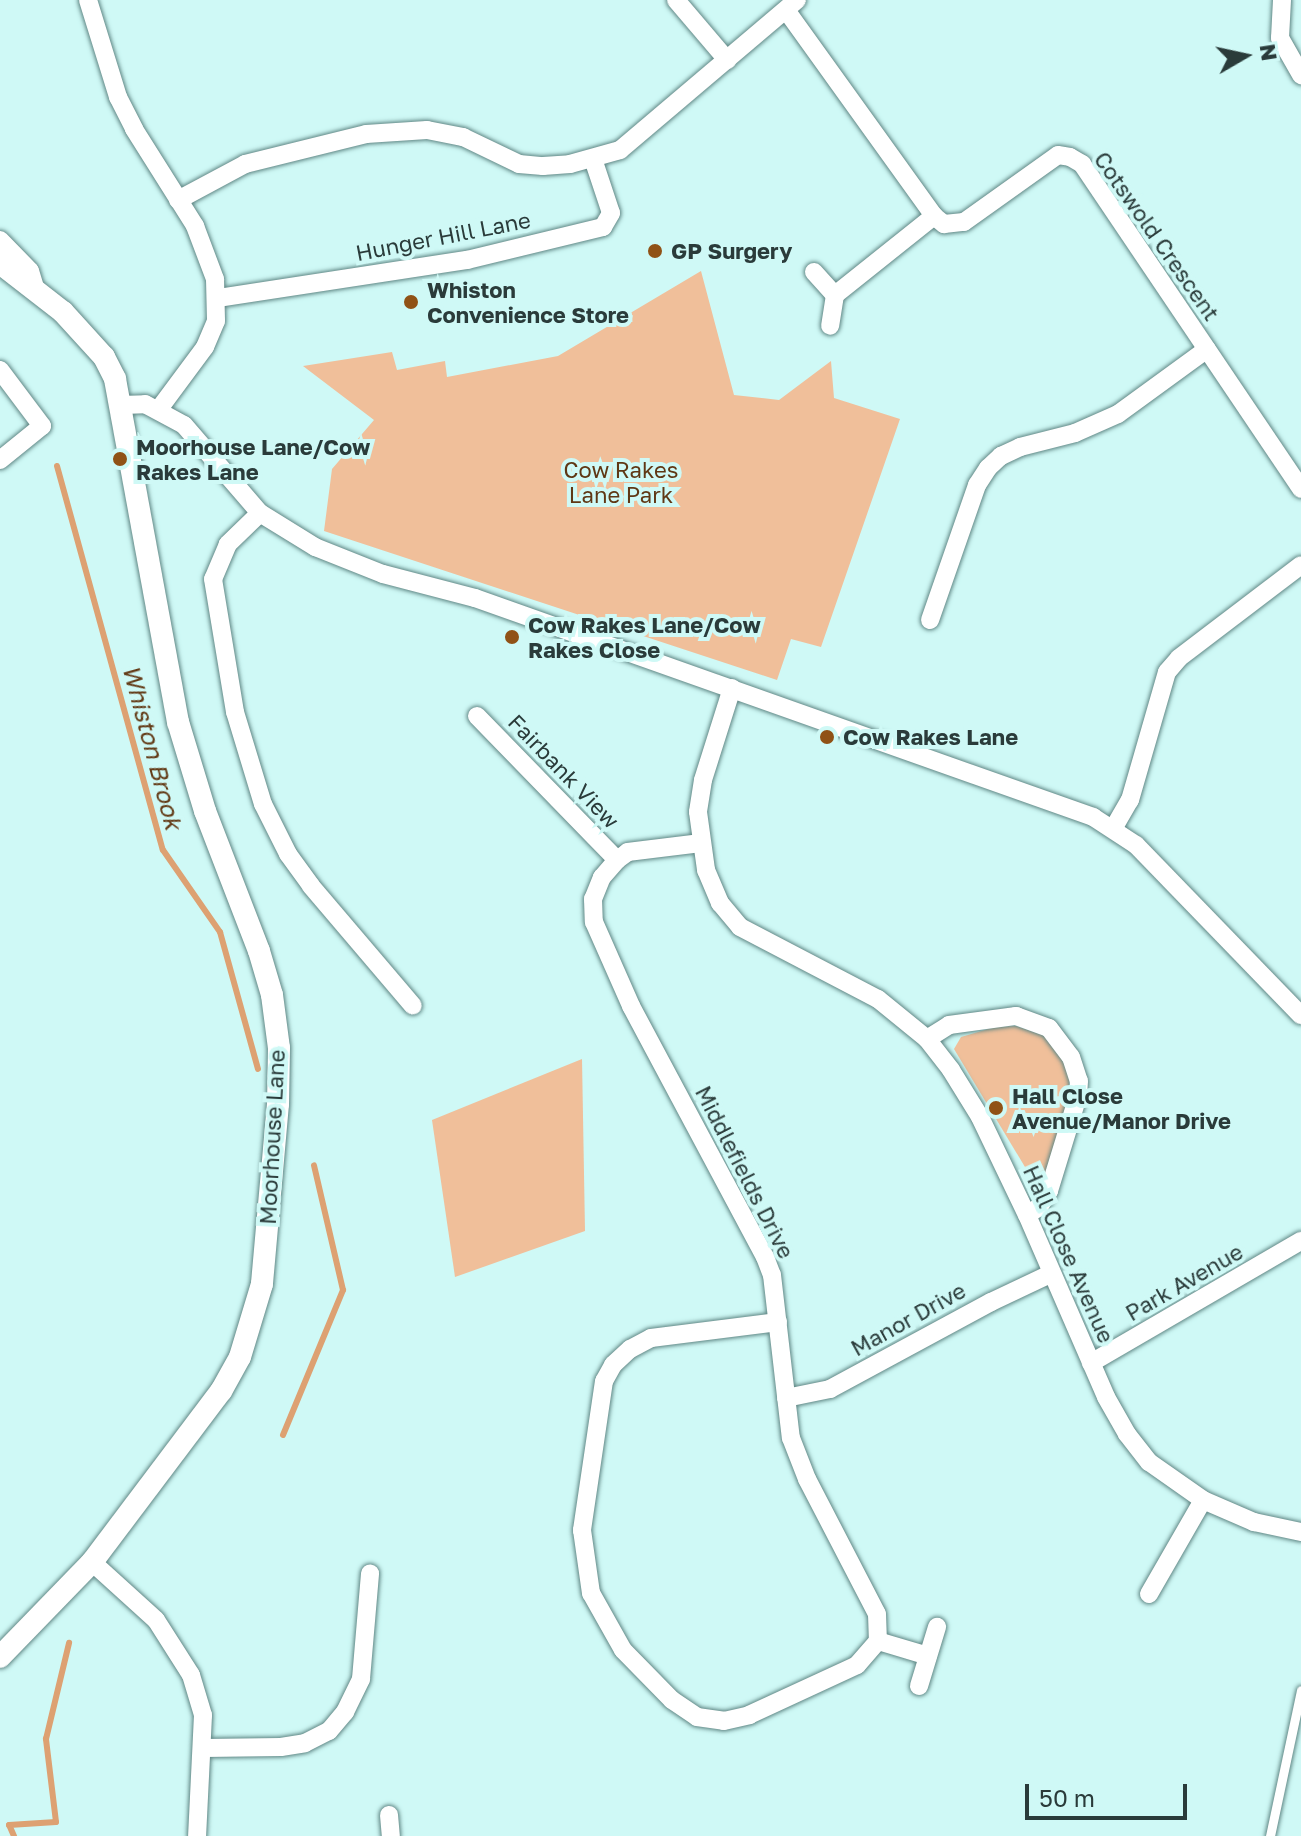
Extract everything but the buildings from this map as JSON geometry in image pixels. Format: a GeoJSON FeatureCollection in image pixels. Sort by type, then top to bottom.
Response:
{"type":"FeatureCollection","features":[{"type":"Feature","properties":{"kind":"street"},"geometry":{"type":"LineString","coordinates":[[88,0],[118,97],[208,252],[218,298],[216,321],[205,347],[159,409]]}},
{"type":"Feature","properties":{"kind":"street"},"geometry":{"type":"LineString","coordinates":[[676,0],[727,60]]}},
{"type":"Feature","properties":{"kind":"street"},"geometry":{"type":"LineString","coordinates":[[1282,0],[1280,38],[1301,75]]}},
{"type":"Feature","properties":{"kind":"street"},"geometry":{"type":"LineString","coordinates":[[178,200],[245,164],[366,134],[391,131],[427,130],[463,137],[519,164],[570,164],[593,159],[620,150],[792,5],[934,216],[835,295],[830,326]]}},
{"type":"Feature","properties":{"kind":"street","name":"Cotswold Crescent"},"geometry":{"type":"LineString","coordinates":[[934,216],[944,224],[964,222],[1058,155],[1082,164],[1301,489]]}},
{"type":"Feature","properties":{"kind":"street","name":"Hunger Hill Lane"},"geometry":{"type":"LineString","coordinates":[[218,298],[467,260],[603,227],[611,213],[593,159]]}},
{"type":"Feature","properties":{"kind":"street"},"geometry":{"type":"LineString","coordinates":[[0,240],[30,271],[36,291]]}},
{"type":"Feature","properties":{"kind":"street","name":"Moorhouse Lane"},"geometry":{"type":"LineString","coordinates":[[0,263],[63,312],[104,357],[115,379],[178,722],[205,811],[272,995],[279,1048],[278,1104],[262,1284],[240,1357],[221,1391],[92,1562],[0,1657]]}},
{"type":"Feature","properties":{"kind":"street"},"geometry":{"type":"LineString","coordinates":[[814,272],[835,295]]}},
{"type":"Feature","properties":{"kind":"street"},"geometry":{"type":"LineString","coordinates":[[930,620],[977,485],[988,468],[1001,456],[1020,447],[1075,433],[1118,414],[1207,349]]}},
{"type":"Feature","properties":{"kind":"street"},"geometry":{"type":"LineString","coordinates":[[0,370],[42,426],[0,460]]}},
{"type":"Feature","properties":{"kind":"street"},"geometry":{"type":"LineString","coordinates":[[121,405],[145,404],[184,425],[260,513],[315,547],[383,574],[475,598],[1069,805],[1136,845],[1301,1015]]}},
{"type":"Feature","properties":{"kind":"street"},"geometry":{"type":"LineString","coordinates":[[260,513],[228,544],[213,579],[235,712],[263,804],[288,854],[311,886],[413,1006]]}},
{"type":"Feature","properties":{"kind":"street"},"geometry":{"type":"LineString","coordinates":[[1113,829],[1130,800],[1167,672],[1179,658],[1301,565]]}},
{"type":"Feature","properties":{"kind":"street","name":"Hall Close Avenue"},"geometry":{"type":"LineString","coordinates":[[732,688],[703,780],[698,812],[706,870],[720,903],[740,927],[878,999],[927,1039],[980,1117],[1027,1215],[1091,1363],[1127,1434],[1149,1462],[1203,1500],[1254,1522],[1301,1532]]}},
{"type":"Feature","properties":{"kind":"street","name":"Fairbank View"},"geometry":{"type":"LineString","coordinates":[[477,716],[617,860]]}},
{"type":"Feature","properties":{"kind":"street"},"geometry":{"type":"LineString","coordinates":[[617,860],[628,852],[701,843]]}},
{"type":"Feature","properties":{"kind":"street","name":"Middlefields Drive"},"geometry":{"type":"LineString","coordinates":[[617,860],[602,877],[593,899],[594,922],[631,1006],[765,1257],[772,1275],[791,1438],[807,1479],[877,1614],[878,1641]]}},
{"type":"Feature","properties":{"kind":"street"},"geometry":{"type":"LineString","coordinates":[[927,1039],[949,1025],[1016,1016],[1049,1028],[1071,1057],[1078,1071],[1078,1096],[1049,1191],[1044,1202],[1027,1215]]}},
{"type":"Feature","properties":{"kind":"street","name":"Park Avenue"},"geometry":{"type":"LineString","coordinates":[[1091,1363],[1301,1241]]}},
{"type":"Feature","properties":{"kind":"street","name":"Manor Drive"},"geometry":{"type":"LineString","coordinates":[[786,1398],[830,1389],[991,1302],[1050,1274]]}},
{"type":"Feature","properties":{"kind":"street"},"geometry":{"type":"LineString","coordinates":[[778,1322],[651,1338],[630,1349],[613,1365],[604,1381],[582,1530],[591,1593],[623,1650],[672,1700],[697,1717],[724,1721],[749,1715],[857,1665],[878,1641],[928,1656]]}},
{"type":"Feature","properties":{"kind":"street"},"geometry":{"type":"LineString","coordinates":[[1149,1594],[1203,1500]]}},
{"type":"Feature","properties":{"kind":"street"},"geometry":{"type":"LineString","coordinates":[[92,1562],[156,1620],[177,1648],[191,1675],[203,1715],[204,1748],[197,1836]]}},
{"type":"Feature","properties":{"kind":"street"},"geometry":{"type":"LineString","coordinates":[[204,1748],[281,1747],[305,1743],[329,1731],[345,1712],[361,1679],[370,1573]]}},
{"type":"Feature","properties":{"kind":"street"},"geometry":{"type":"LineString","coordinates":[[919,1686],[937,1627]]}},
{"type":"Feature","properties":{"kind":"street"},"geometry":{"type":"LineString","coordinates":[[389,1815],[391,1836]]}},
{"type":"Feature","properties":{"kind":"lane"},"geometry":{"type":"LineString","coordinates":[[1270,1836],[1301,1690]]}},
{"type":"Feature","properties":{"kind":"green space","name":"Cow Rakes Lane Park"},"geometry":{"type":"Polygon","coordinates":[[[701,271],[734,395],[779,400],[831,361],[834,398],[900,419],[821,647],[791,639],[777,680],[324,531],[332,469],[374,420],[303,366],[392,352],[397,370],[445,361],[447,377],[558,356],[701,271]]]}},
{"type":"Feature","properties":{"kind":"green space"},"geometry":{"type":"Polygon","coordinates":[[[1016,1026],[1046,1036],[1068,1068],[1070,1092],[1040,1192],[954,1049],[961,1037],[995,1027],[1016,1026]]]}},
{"type":"Feature","properties":{"kind":"green space"},"geometry":{"type":"Polygon","coordinates":[[[582,1059],[585,1231],[455,1277],[432,1120],[582,1059]]]}},
{"type":"Feature","properties":{"kind":"waterway","name":"Whiston Brook"},"geometry":{"type":"LineString","coordinates":[[57,466],[163,850],[220,932],[258,1069]]}},
{"type":"Feature","properties":{"kind":"waterway","name":"Whiston Brook"},"geometry":{"type":"LineString","coordinates":[[283,1435],[343,1290],[314,1165]]}},
{"type":"Feature","properties":{"kind":"waterway","name":"Whiston Brook"},"geometry":{"type":"LineString","coordinates":[[14,1836],[9,1825],[56,1822],[46,1739],[69,1643]]}},
{"type":"Feature","properties":{"kind":"place","name":"GP Surgery"},"geometry":{"type":"Point","coordinates":[655,251]}},
{"type":"Feature","properties":{"kind":"place","name":"Whiston Convenience Store"},"geometry":{"type":"Point","coordinates":[411,302]}},
{"type":"Feature","properties":{"kind":"place","name":"Moorhouse Lane/Cow Rakes Lane"},"geometry":{"type":"Point","coordinates":[120,459]}},
{"type":"Feature","properties":{"kind":"place","name":"Cow Rakes Lane/Cow Rakes Close"},"geometry":{"type":"Point","coordinates":[512,637]}},
{"type":"Feature","properties":{"kind":"place","name":"Cow Rakes Lane"},"geometry":{"type":"Point","coordinates":[827,737]}},
{"type":"Feature","properties":{"kind":"place","name":"Hall Close Avenue/Manor Drive"},"geometry":{"type":"Point","coordinates":[996,1108]}}]}
